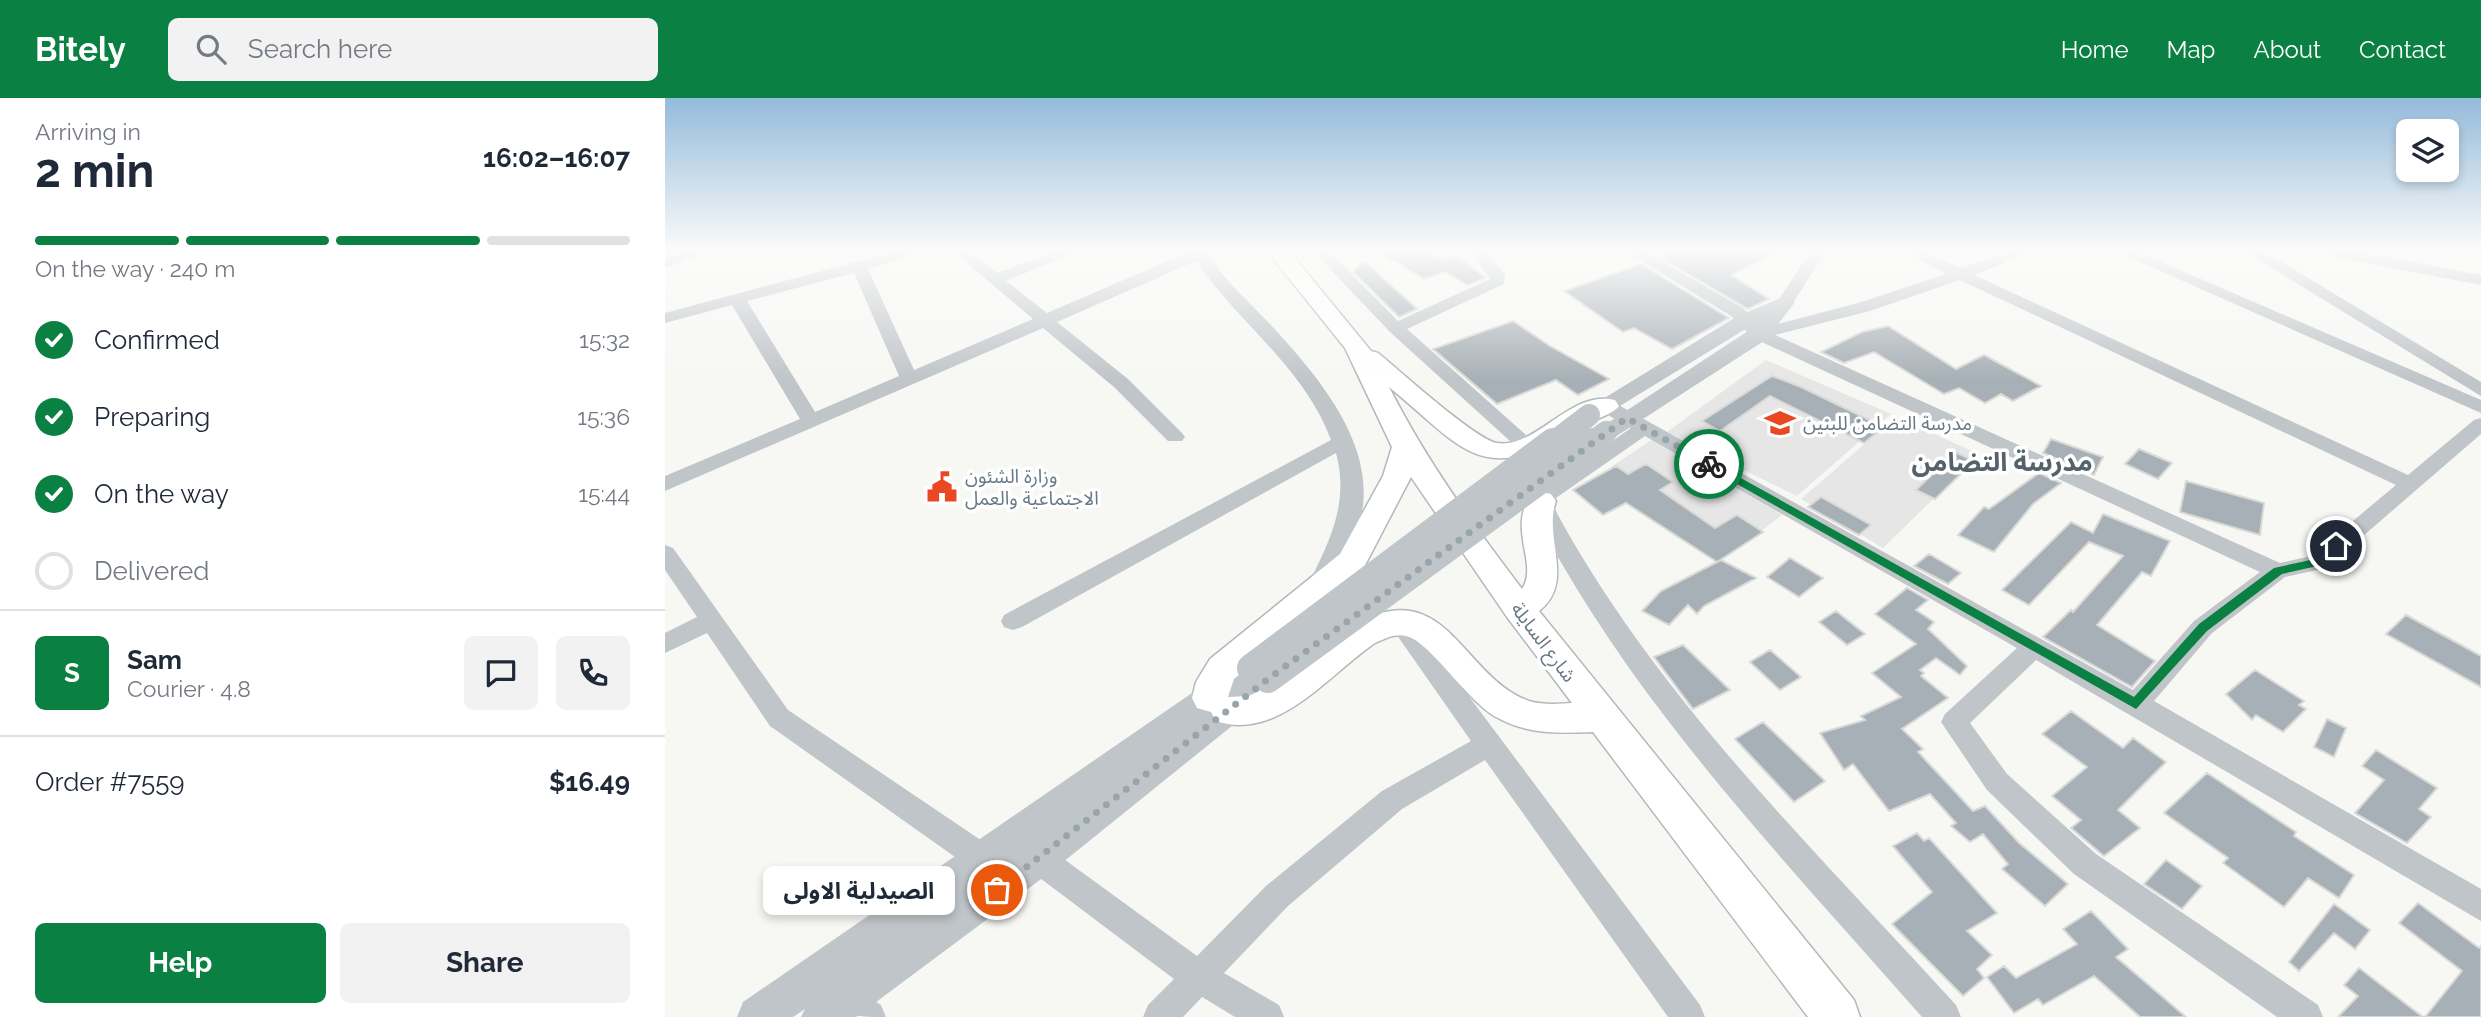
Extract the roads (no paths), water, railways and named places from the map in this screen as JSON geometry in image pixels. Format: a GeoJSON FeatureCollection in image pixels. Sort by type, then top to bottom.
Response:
{"type":"FeatureCollection","features":[{"type":"Feature","properties":{"kind":"main road","name":"شارع السايلة"},"geometry":{"type":"LineString","coordinates":[[1313,294],[1356,346],[1406,447],[1438,498],[1518,609],[1837,1017]]}},
{"type":"Feature","properties":{"kind":"main road"},"geometry":{"type":"LineString","coordinates":[[1356,346],[1476,445],[1507,453],[1528,447],[1582,412],[1614,420]]}},
{"type":"Feature","properties":{"kind":"main road"},"geometry":{"type":"LineString","coordinates":[[1406,447],[1397,476],[1359,551],[1318,590],[1222,669],[1214,682],[1219,705],[1245,711],[1267,704],[1366,632],[1399,621],[1411,622],[1430,632],[1493,695],[1521,714],[1539,718],[1601,717]]}},
{"type":"Feature","properties":{"kind":"main road"},"geometry":{"type":"LineString","coordinates":[[1518,609],[1539,594],[1544,584],[1534,523],[1541,501]]}},
{"type":"Feature","properties":{"kind":"street"},"geometry":{"type":"LineString","coordinates":[[665,318],[756,294]]}},
{"type":"Feature","properties":{"kind":"street"},"geometry":{"type":"LineString","coordinates":[[871,294],[909,379]]}},
{"type":"Feature","properties":{"kind":"street"},"geometry":{"type":"LineString","coordinates":[[1012,294],[1121,383],[1175,437]]}},
{"type":"Feature","properties":{"kind":"street"},"geometry":{"type":"LineString","coordinates":[[665,484],[1106,294]]}},
{"type":"Feature","properties":{"kind":"street"},"geometry":{"type":"LineString","coordinates":[[1232,294],[1294,360],[1342,442],[1353,484],[1352,507],[1318,590]]}},
{"type":"Feature","properties":{"kind":"street"},"geometry":{"type":"LineString","coordinates":[[1362,294],[1396,328],[1528,447]]}},
{"type":"Feature","properties":{"kind":"street"},"geometry":{"type":"LineString","coordinates":[[1396,328],[1470,294]]}},
{"type":"Feature","properties":{"kind":"street"},"geometry":{"type":"LineString","coordinates":[[1706,294],[1737,312],[1751,328],[2278,571]]}},
{"type":"Feature","properties":{"kind":"street"},"geometry":{"type":"LineString","coordinates":[[758,1017],[839,1003],[1039,859],[1260,673],[1614,420],[1751,328],[1785,302],[1790,294]]}},
{"type":"Feature","properties":{"kind":"street"},"geometry":{"type":"LineString","coordinates":[[1751,328],[1864,307],[1905,294]]}},
{"type":"Feature","properties":{"kind":"street"},"geometry":{"type":"LineString","coordinates":[[2003,294],[2408,483]]}},
{"type":"Feature","properties":{"kind":"street"},"geometry":{"type":"LineString","coordinates":[[2221,294],[2481,407]]}},
{"type":"Feature","properties":{"kind":"street"},"geometry":{"type":"LineString","coordinates":[[2324,294],[2481,390]]}},
{"type":"Feature","properties":{"kind":"street"},"geometry":{"type":"LineString","coordinates":[[737,299],[811,421]]}},
{"type":"Feature","properties":{"kind":"street"},"geometry":{"type":"LineString","coordinates":[[1614,420],[1541,501],[1567,557],[1600,612],[1643,673],[1696,739],[1944,1017]]}},
{"type":"Feature","properties":{"kind":"street"},"geometry":{"type":"LineString","coordinates":[[1614,420],[2136,704],[2481,906]]}},
{"type":"Feature","properties":{"kind":"street"},"geometry":{"type":"LineString","coordinates":[[2136,704],[2203,627],[2278,571],[2318,562],[2408,483],[2481,424]]}},
{"type":"Feature","properties":{"kind":"street"},"geometry":{"type":"LineString","coordinates":[[1013,621],[1342,442]]}},
{"type":"Feature","properties":{"kind":"street"},"geometry":{"type":"LineString","coordinates":[[665,553],[779,718],[983,859]]}},
{"type":"Feature","properties":{"kind":"street"},"geometry":{"type":"LineString","coordinates":[[665,644],[712,620]]}},
{"type":"Feature","properties":{"kind":"street"},"geometry":{"type":"LineString","coordinates":[[1399,621],[1688,1017]]}},
{"type":"Feature","properties":{"kind":"street"},"geometry":{"type":"LineString","coordinates":[[2033,648],[1954,722],[1997,782],[2085,864],[2306,1017]]}},
{"type":"Feature","properties":{"kind":"street"},"geometry":{"type":"LineString","coordinates":[[839,1003],[983,859],[1219,705]]}},
{"type":"Feature","properties":{"kind":"street"},"geometry":{"type":"LineString","coordinates":[[1160,1017],[1277,896],[1392,800],[1489,744]]}},
{"type":"Feature","properties":{"kind":"street"},"geometry":{"type":"LineString","coordinates":[[1039,859],[1199,977],[1268,1017]]}},
{"type":"Feature","properties":{"kind":"place","name":"مدرسة التضامن للبنين"},"geometry":{"type":"Point","coordinates":[1780,423]}},
{"type":"Feature","properties":{"kind":"place","name":"وزارة الشئون الاجتماعية والعمل"},"geometry":{"type":"Point","coordinates":[942,487]}},
{"type":"Feature","properties":{"kind":"place","name":"الصيدلية الاولى"},"geometry":{"type":"Point","coordinates":[997,890]}},
{"type":"Feature","properties":{"kind":"district","name":"مدرسة التضامن"},"geometry":{"type":"Point","coordinates":[2002,462]}}]}
